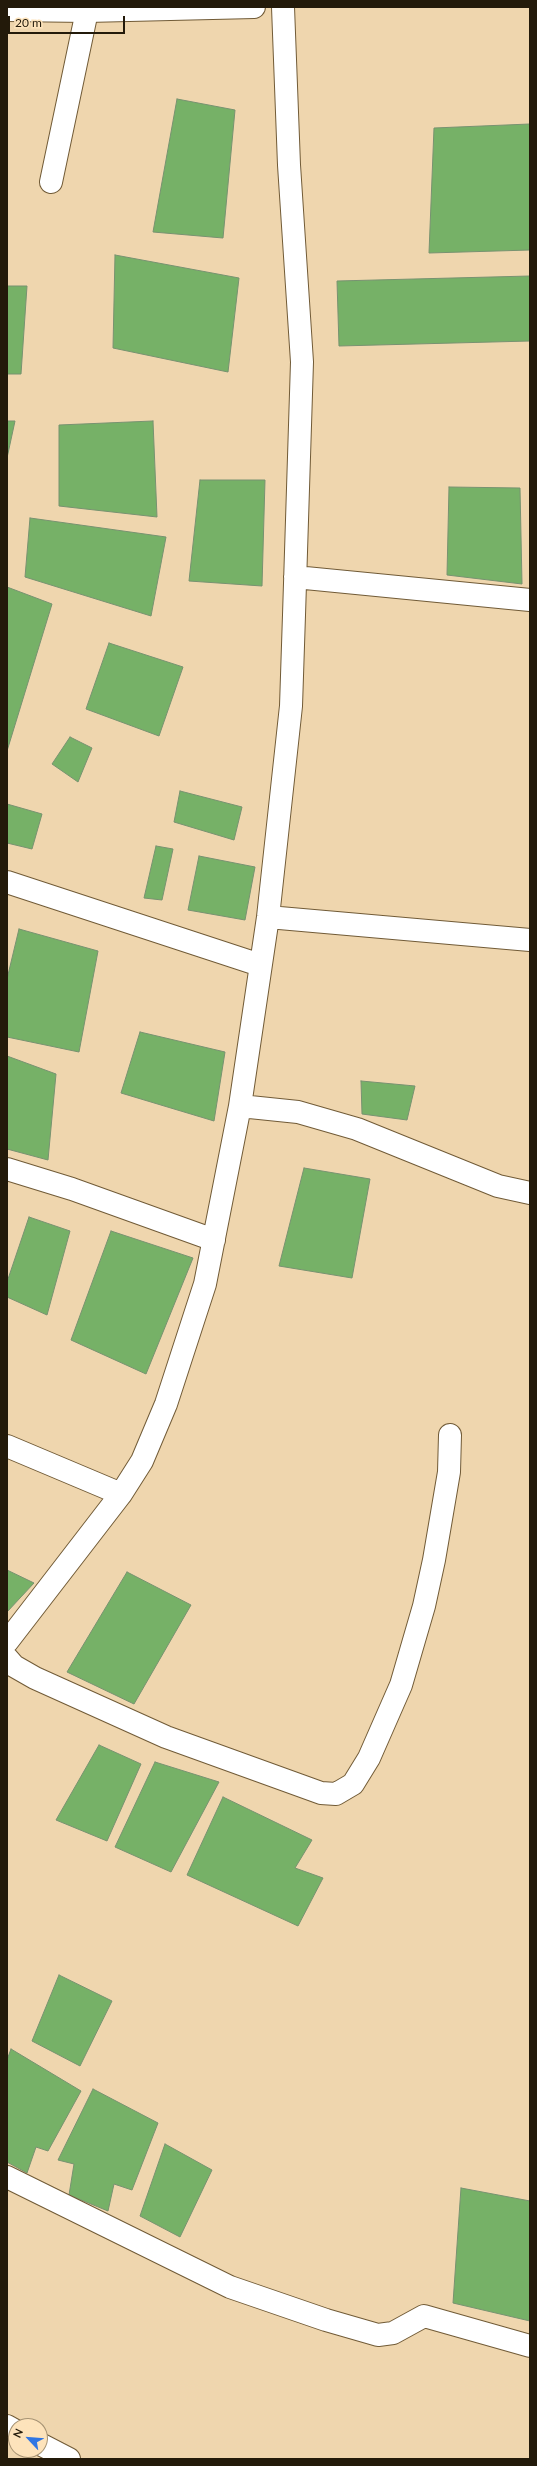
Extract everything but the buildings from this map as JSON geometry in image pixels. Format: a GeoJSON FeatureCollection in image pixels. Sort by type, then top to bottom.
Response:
{"type":"FeatureCollection","features":[{"type":"Feature","properties":{"kind":"main road"},"geometry":{"type":"LineString","coordinates":[[7,10],[87,11],[254,7]]}},
{"type":"Feature","properties":{"kind":"main road"},"geometry":{"type":"LineString","coordinates":[[7,1642],[120,1494],[142,1461],[166,1404],[178,1360],[205,1284],[240,1106],[268,917],[291,706],[302,362],[289,166],[283,7]]}},
{"type":"Feature","properties":{"kind":"main road"},"geometry":{"type":"LineString","coordinates":[[51,182],[87,11]]}},
{"type":"Feature","properties":{"kind":"main road"},"geometry":{"type":"LineString","coordinates":[[295,577],[530,600]]}},
{"type":"Feature","properties":{"kind":"main road"},"geometry":{"type":"LineString","coordinates":[[7,882],[260,965]]}},
{"type":"Feature","properties":{"kind":"main road"},"geometry":{"type":"LineString","coordinates":[[268,917],[530,940]]}},
{"type":"Feature","properties":{"kind":"main road"},"geometry":{"type":"LineString","coordinates":[[240,1106],[298,1112],[357,1129],[498,1186],[530,1193]]}},
{"type":"Feature","properties":{"kind":"main road"},"geometry":{"type":"LineString","coordinates":[[7,1169],[72,1189],[214,1240]]}},
{"type":"Feature","properties":{"kind":"main road"},"geometry":{"type":"LineString","coordinates":[[7,1658],[14,1666],[35,1678],[166,1737],[321,1793],[336,1794],[353,1784],[369,1758],[401,1685],[424,1606],[434,1560],[449,1472],[450,1435]]}},
{"type":"Feature","properties":{"kind":"main road"},"geometry":{"type":"LineString","coordinates":[[7,1446],[120,1494]]}},
{"type":"Feature","properties":{"kind":"main road"},"geometry":{"type":"LineString","coordinates":[[7,2177],[230,2287],[332,2322],[378,2335],[393,2333],[424,2316],[530,2346]]}},
{"type":"Feature","properties":{"kind":"main road"},"geometry":{"type":"LineString","coordinates":[[48,2448],[69,2459]]}}]}
